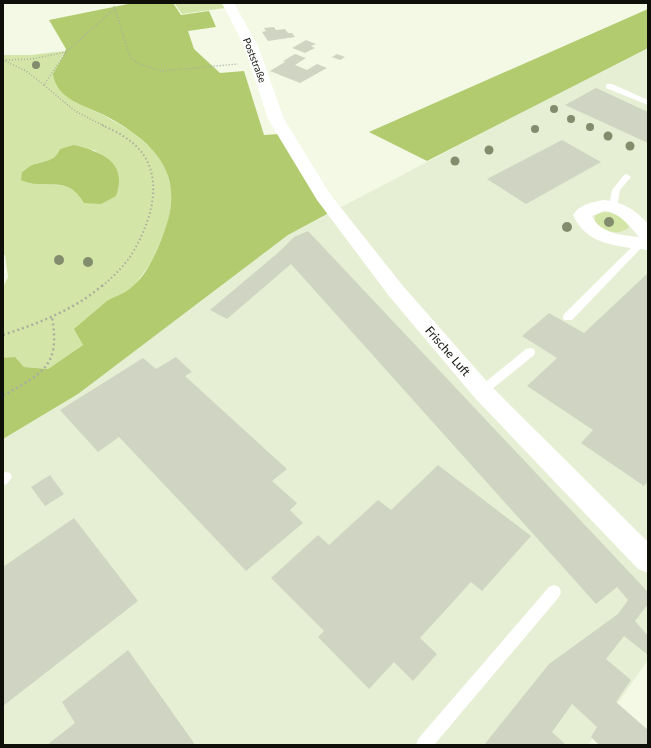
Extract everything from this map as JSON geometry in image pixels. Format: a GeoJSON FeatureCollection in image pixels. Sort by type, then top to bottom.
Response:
{"type":"FeatureCollection","features":[{"type":"Feature","properties":{"kind":"street","name":"Poststraße"},"geometry":{"type":"LineString","coordinates":[[228,3],[251,46],[276,119]]}},
{"type":"Feature","properties":{"kind":"street","name":"Frische Luft"},"geometry":{"type":"LineString","coordinates":[[276,119],[323,196],[396,292],[482,391],[648,560]]}},
{"type":"Feature","properties":{"kind":"street"},"geometry":{"type":"LineString","coordinates":[[596,206],[605,206],[622,210],[636,221],[646,241],[618,240],[594,232],[584,223],[582,215],[596,206]]}},
{"type":"Feature","properties":{"kind":"lane"},"geometry":{"type":"LineString","coordinates":[[609,86],[648,104]]}},
{"type":"Feature","properties":{"kind":"lane"},"geometry":{"type":"LineString","coordinates":[[613,208],[616,190],[627,177]]}},
{"type":"Feature","properties":{"kind":"lane"},"geometry":{"type":"LineString","coordinates":[[568,317],[646,241]]}},
{"type":"Feature","properties":{"kind":"lane"},"geometry":{"type":"LineString","coordinates":[[482,391],[530,352]]}},
{"type":"Feature","properties":{"kind":"lane"},"geometry":{"type":"LineString","coordinates":[[424,745],[554,592]]}},
{"type":"Feature","properties":{"kind":"path"},"geometry":{"type":"LineString","coordinates":[[113,3],[130,56],[139,64],[161,71],[257,62]]}},
{"type":"Feature","properties":{"kind":"path"},"geometry":{"type":"LineString","coordinates":[[44,85],[66,52],[115,8]]}},
{"type":"Feature","properties":{"kind":"path"},"geometry":{"type":"LineString","coordinates":[[3,60],[41,58],[66,52]]}},
{"type":"Feature","properties":{"kind":"path"},"geometry":{"type":"LineString","coordinates":[[3,60],[26,71],[79,113],[122,136],[137,148],[143,154],[153,185],[153,203],[148,224],[136,248],[123,268],[100,290],[52,317],[3,335]]}},
{"type":"Feature","properties":{"kind":"path"},"geometry":{"type":"LineString","coordinates":[[3,396],[40,374],[48,363],[54,346],[55,332],[52,317]]}},
{"type":"Feature","properties":{"kind":"shaded area"},"geometry":{"type":"Polygon","coordinates":[[[648,46],[648,660],[588,745],[3,745],[3,439],[78,394],[288,235],[648,46]]]}},
{"type":"Feature","properties":{"kind":"green space"},"geometry":{"type":"Polygon","coordinates":[[[133,3],[173,3],[181,15],[209,11],[216,27],[188,31],[194,49],[220,73],[244,71],[264,135],[279,134],[329,213],[288,235],[78,394],[3,439],[3,358],[15,357],[24,367],[48,369],[83,345],[74,329],[107,301],[127,291],[139,280],[152,261],[164,232],[170,211],[171,192],[168,176],[161,161],[151,148],[122,125],[66,96],[60,90],[53,74],[66,49],[49,20],[133,3]]]}},
{"type":"Feature","properties":{"kind":"green space"},"geometry":{"type":"Polygon","coordinates":[[[174,3],[221,3],[225,8],[182,14],[174,3]]]}},
{"type":"Feature","properties":{"kind":"green space"},"geometry":{"type":"Polygon","coordinates":[[[648,9],[648,48],[427,161],[369,132],[648,9]]]}},
{"type":"Feature","properties":{"kind":"green space"},"geometry":{"type":"Polygon","coordinates":[[[65,51],[58,64],[75,102],[103,115],[131,131],[152,149],[165,165],[173,195],[168,222],[152,262],[133,287],[108,301],[75,329],[83,345],[48,369],[24,367],[15,358],[3,358],[3,287],[8,277],[5,255],[3,254],[3,55],[31,55],[65,51]],[[94,150],[57,155],[48,161],[31,165],[22,172],[42,183],[67,186],[79,194],[116,168],[107,158],[94,150]]]}},
{"type":"Feature","properties":{"kind":"green space"},"geometry":{"type":"Polygon","coordinates":[[[74,145],[94,151],[110,160],[118,175],[119,184],[116,196],[101,204],[84,203],[70,188],[63,185],[30,183],[21,180],[22,172],[30,166],[52,159],[60,149],[74,145]]]}},
{"type":"Feature","properties":{"kind":"green space"},"geometry":{"type":"Polygon","coordinates":[[[608,212],[621,217],[629,227],[620,232],[612,232],[595,223],[595,216],[600,213],[608,212]]]}},
{"type":"Feature","properties":{"kind":"building"},"geometry":{"type":"Polygon","coordinates":[[[274,27],[276,30],[285,29],[288,33],[292,33],[295,37],[268,41],[262,32],[266,31],[264,28],[274,27]]]}},
{"type":"Feature","properties":{"kind":"building"},"geometry":{"type":"Polygon","coordinates":[[[306,40],[316,44],[311,46],[315,48],[305,53],[292,48],[306,40]]]}},
{"type":"Feature","properties":{"kind":"building"},"geometry":{"type":"Polygon","coordinates":[[[295,54],[306,58],[295,65],[307,70],[317,64],[327,68],[300,83],[270,71],[295,54]]]}},
{"type":"Feature","properties":{"kind":"building"},"geometry":{"type":"Polygon","coordinates":[[[337,54],[345,57],[340,60],[332,57],[337,54]]]}},
{"type":"Feature","properties":{"kind":"building"},"geometry":{"type":"Polygon","coordinates":[[[596,88],[648,112],[648,143],[565,105],[596,88]]]}},
{"type":"Feature","properties":{"kind":"building"},"geometry":{"type":"Polygon","coordinates":[[[562,140],[601,162],[526,204],[487,179],[562,140]]]}},
{"type":"Feature","properties":{"kind":"building"},"geometry":{"type":"Polygon","coordinates":[[[308,231],[648,592],[648,604],[635,621],[648,636],[648,655],[624,636],[606,659],[631,680],[616,702],[648,730],[648,745],[599,745],[591,737],[597,727],[572,704],[552,732],[566,745],[484,745],[549,664],[618,614],[628,600],[617,587],[596,604],[291,264],[227,319],[210,310],[280,251],[294,237],[308,231]]]}},
{"type":"Feature","properties":{"kind":"building"},"geometry":{"type":"Polygon","coordinates":[[[648,273],[648,481],[644,486],[581,443],[593,430],[527,386],[557,358],[522,336],[549,313],[584,333],[648,273]]]}},
{"type":"Feature","properties":{"kind":"building"},"geometry":{"type":"Polygon","coordinates":[[[176,357],[192,372],[185,376],[287,469],[272,481],[297,503],[290,510],[303,523],[246,571],[119,437],[98,452],[60,410],[143,358],[156,369],[176,357]]]}},
{"type":"Feature","properties":{"kind":"building"},"geometry":{"type":"Polygon","coordinates":[[[438,465],[531,536],[482,591],[471,582],[420,638],[437,654],[413,681],[394,662],[369,689],[318,637],[324,631],[271,578],[318,535],[329,545],[378,500],[391,510],[438,465]]]}},
{"type":"Feature","properties":{"kind":"building"},"geometry":{"type":"Polygon","coordinates":[[[50,475],[64,494],[45,506],[31,487],[50,475]]]}},
{"type":"Feature","properties":{"kind":"building"},"geometry":{"type":"Polygon","coordinates":[[[74,518],[138,601],[3,706],[3,567],[74,518]]]}},
{"type":"Feature","properties":{"kind":"building"},"geometry":{"type":"Polygon","coordinates":[[[128,650],[194,743],[192,745],[47,745],[75,723],[62,702],[128,650]]]}}]}
